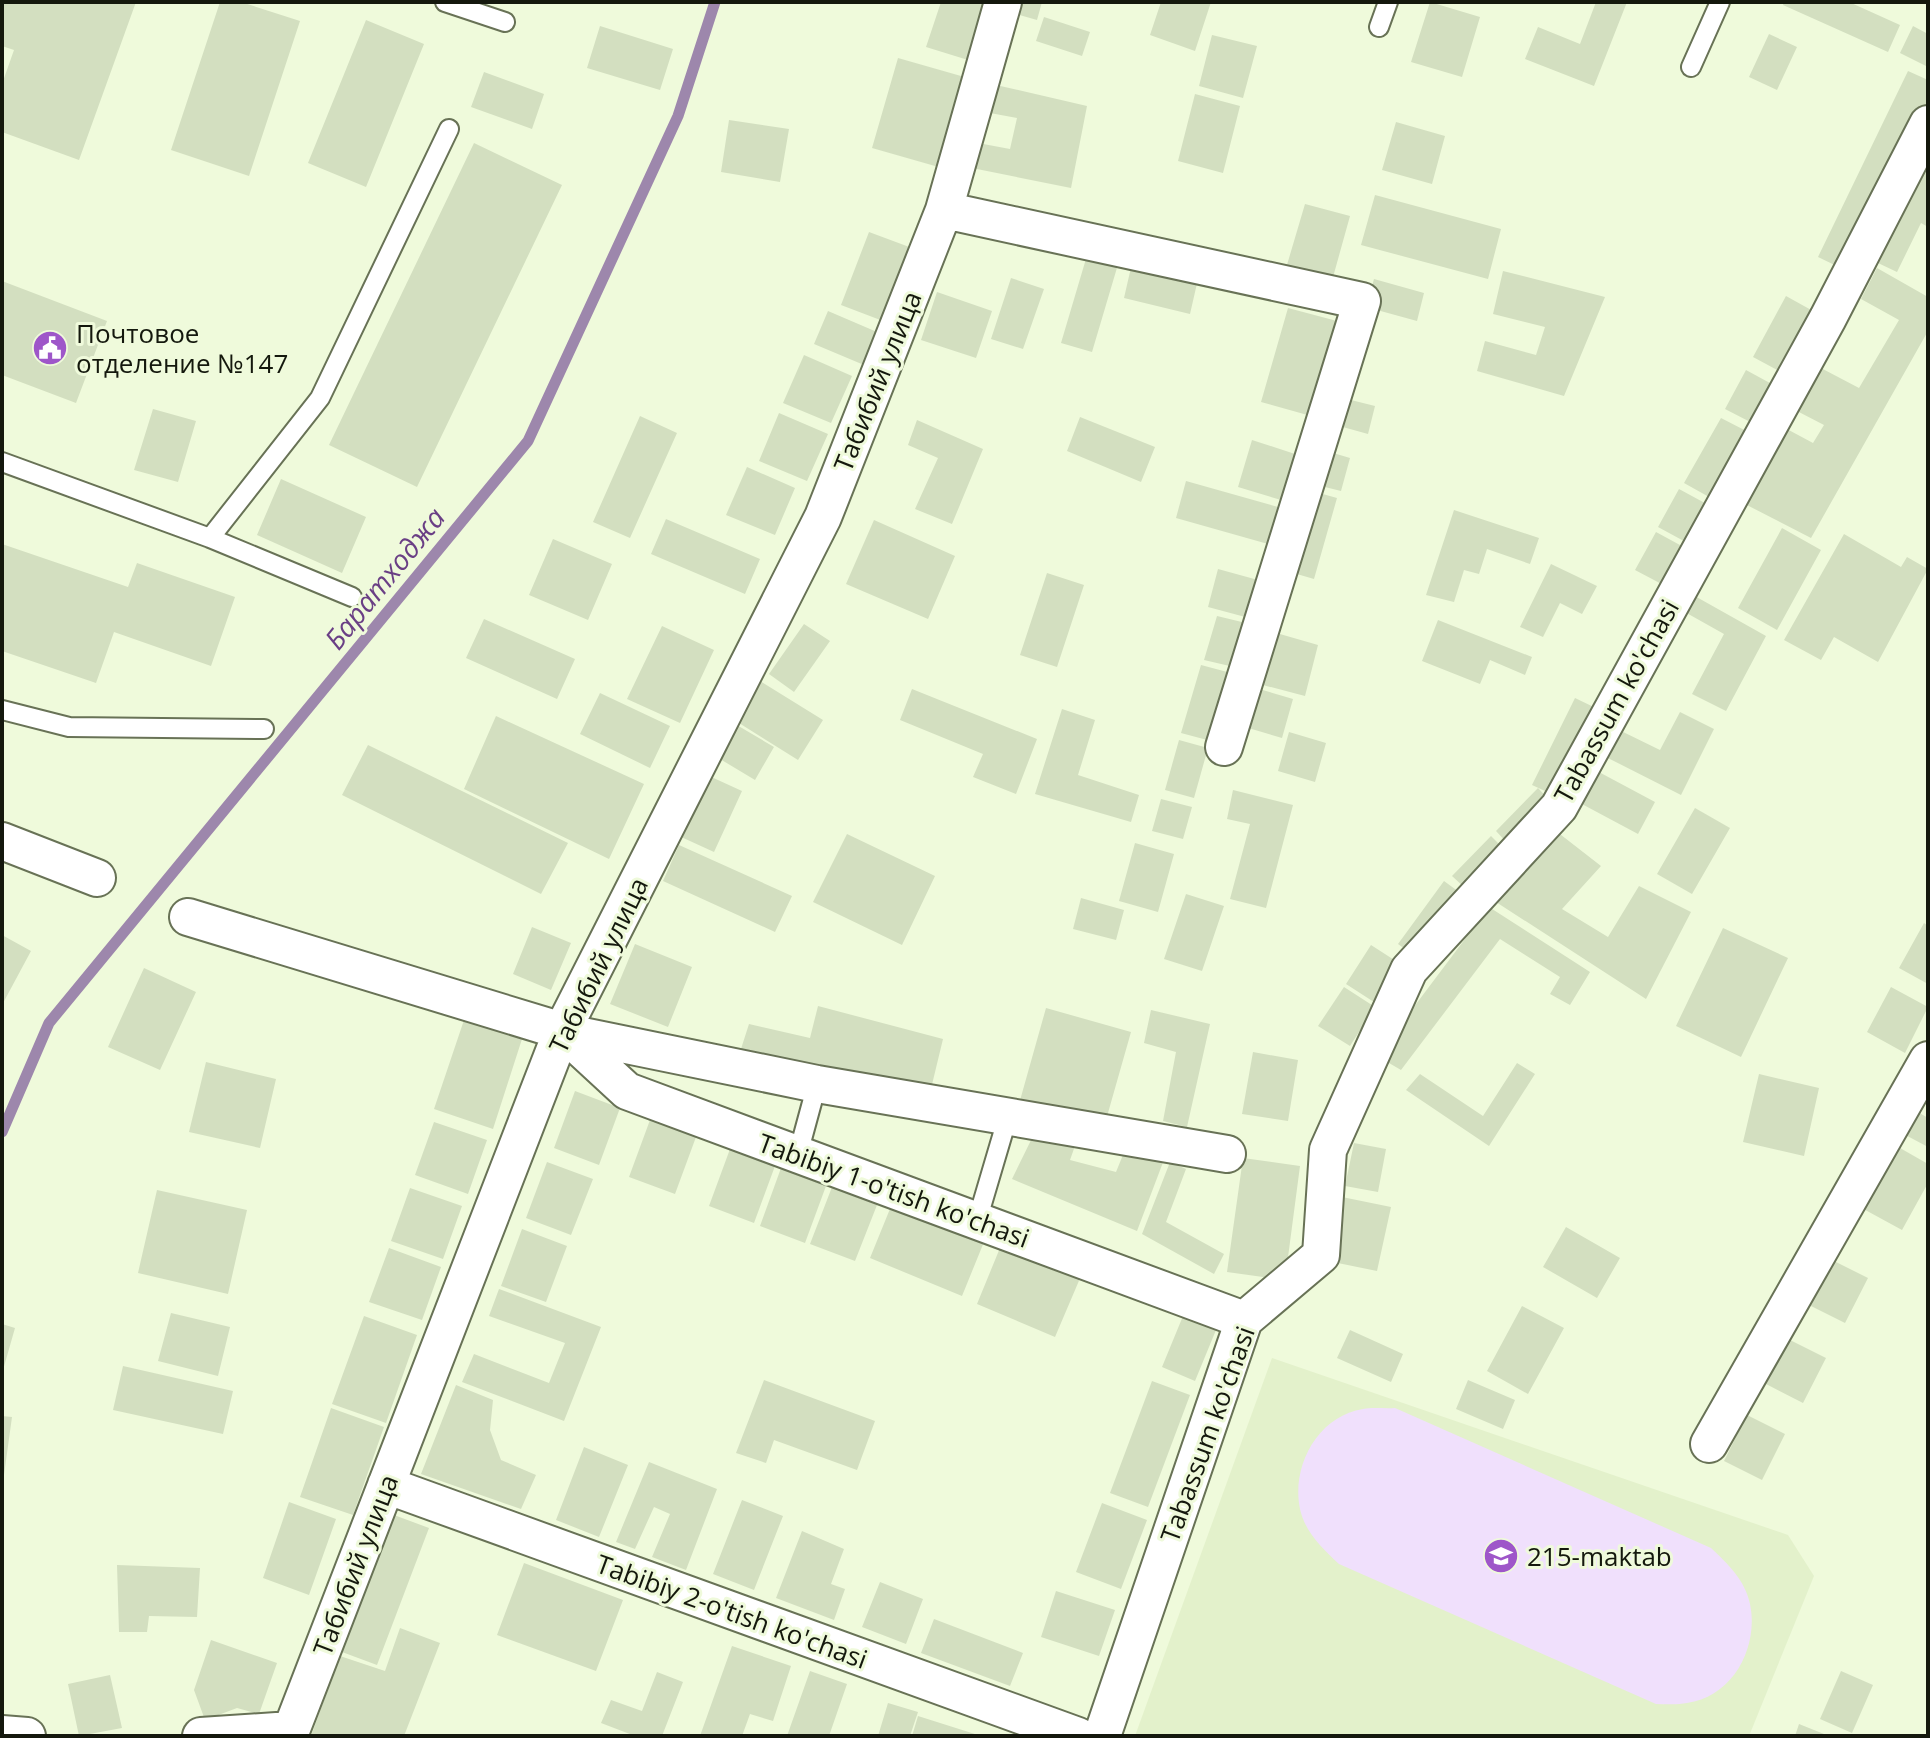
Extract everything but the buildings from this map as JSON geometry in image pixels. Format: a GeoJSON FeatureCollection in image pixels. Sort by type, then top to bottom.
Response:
{"type":"FeatureCollection","features":[{"type":"Feature","properties":{"kind":"street","name":"Табибий улица"},"geometry":{"type":"LineString","coordinates":[[290,1733],[562,1031],[823,517],[944,210],[1003,2]]}},
{"type":"Feature","properties":{"kind":"street","name":"Tabassum ko'chasi"},"geometry":{"type":"LineString","coordinates":[[1102,1736],[1244,1320],[1321,1255],[1328,1150],[1409,970],[1559,807],[1828,318],[1928,124]]}},
{"type":"Feature","properties":{"kind":"street"},"geometry":{"type":"LineString","coordinates":[[944,210],[1362,301],[1224,747]]}},
{"type":"Feature","properties":{"kind":"street"},"geometry":{"type":"LineString","coordinates":[[2,841],[97,878]]}},
{"type":"Feature","properties":{"kind":"street","name":"Tabibiy 1-o'tish ko'chasi"},"geometry":{"type":"LineString","coordinates":[[188,917],[562,1031],[817,1084],[1227,1154]]}},
{"type":"Feature","properties":{"kind":"street","name":"Tabibiy 1-o'tish ko'chasi"},"geometry":{"type":"LineString","coordinates":[[562,1031],[627,1091],[1244,1320]]}},
{"type":"Feature","properties":{"kind":"street"},"geometry":{"type":"LineString","coordinates":[[1709,1444],[1928,1060]]}},
{"type":"Feature","properties":{"kind":"street","name":"Tabibiy 2-o'tish ko'chasi"},"geometry":{"type":"LineString","coordinates":[[386,1485],[1078,1736]]}},
{"type":"Feature","properties":{"kind":"street"},"geometry":{"type":"LineString","coordinates":[[201,1736],[290,1733]]}},
{"type":"Feature","properties":{"kind":"street"},"geometry":{"type":"LineString","coordinates":[[2,1734],[27,1736]]}},
{"type":"Feature","properties":{"kind":"lane"},"geometry":{"type":"LineString","coordinates":[[445,2],[505,22]]}},
{"type":"Feature","properties":{"kind":"lane"},"geometry":{"type":"LineString","coordinates":[[1379,27],[1388,2]]}},
{"type":"Feature","properties":{"kind":"lane"},"geometry":{"type":"LineString","coordinates":[[1691,67],[1720,2]]}},
{"type":"Feature","properties":{"kind":"lane"},"geometry":{"type":"LineString","coordinates":[[210,538],[320,398],[449,129]]}},
{"type":"Feature","properties":{"kind":"lane"},"geometry":{"type":"LineString","coordinates":[[2,462],[210,538],[352,597]]}},
{"type":"Feature","properties":{"kind":"lane"},"geometry":{"type":"LineString","coordinates":[[2,710],[69,727],[264,729]]}},
{"type":"Feature","properties":{"kind":"lane"},"geometry":{"type":"LineString","coordinates":[[798,1154],[817,1084]]}},
{"type":"Feature","properties":{"kind":"lane"},"geometry":{"type":"LineString","coordinates":[[977,1221],[1008,1116]]}},
{"type":"Feature","properties":{"kind":"shaded area","name":"215-maktab"},"geometry":{"type":"Polygon","coordinates":[[[1272,1358],[1788,1535],[1814,1576],[1749,1736],[1135,1736],[1272,1358]]]}},
{"type":"Feature","properties":{"kind":"shaded area"},"geometry":{"type":"Polygon","coordinates":[[[1371,1408],[1395,1408],[1711,1548],[1740,1580],[1750,1604],[1752,1620],[1746,1653],[1730,1680],[1703,1699],[1683,1704],[1656,1704],[1339,1564],[1315,1539],[1302,1517],[1298,1493],[1304,1460],[1321,1432],[1347,1414],[1371,1408]]]}},
{"type":"Feature","properties":{"kind":"waterway","name":"Баратходжа"},"geometry":{"type":"LineString","coordinates":[[2,1132],[49,1023],[528,441],[678,116],[715,2]]}},
{"type":"Feature","properties":{"kind":"place","name":"Почтовое отделение №147"},"geometry":{"type":"Point","coordinates":[50,348]}},
{"type":"Feature","properties":{"kind":"place","name":"215-maktab"},"geometry":{"type":"Point","coordinates":[1501,1556]}}]}
